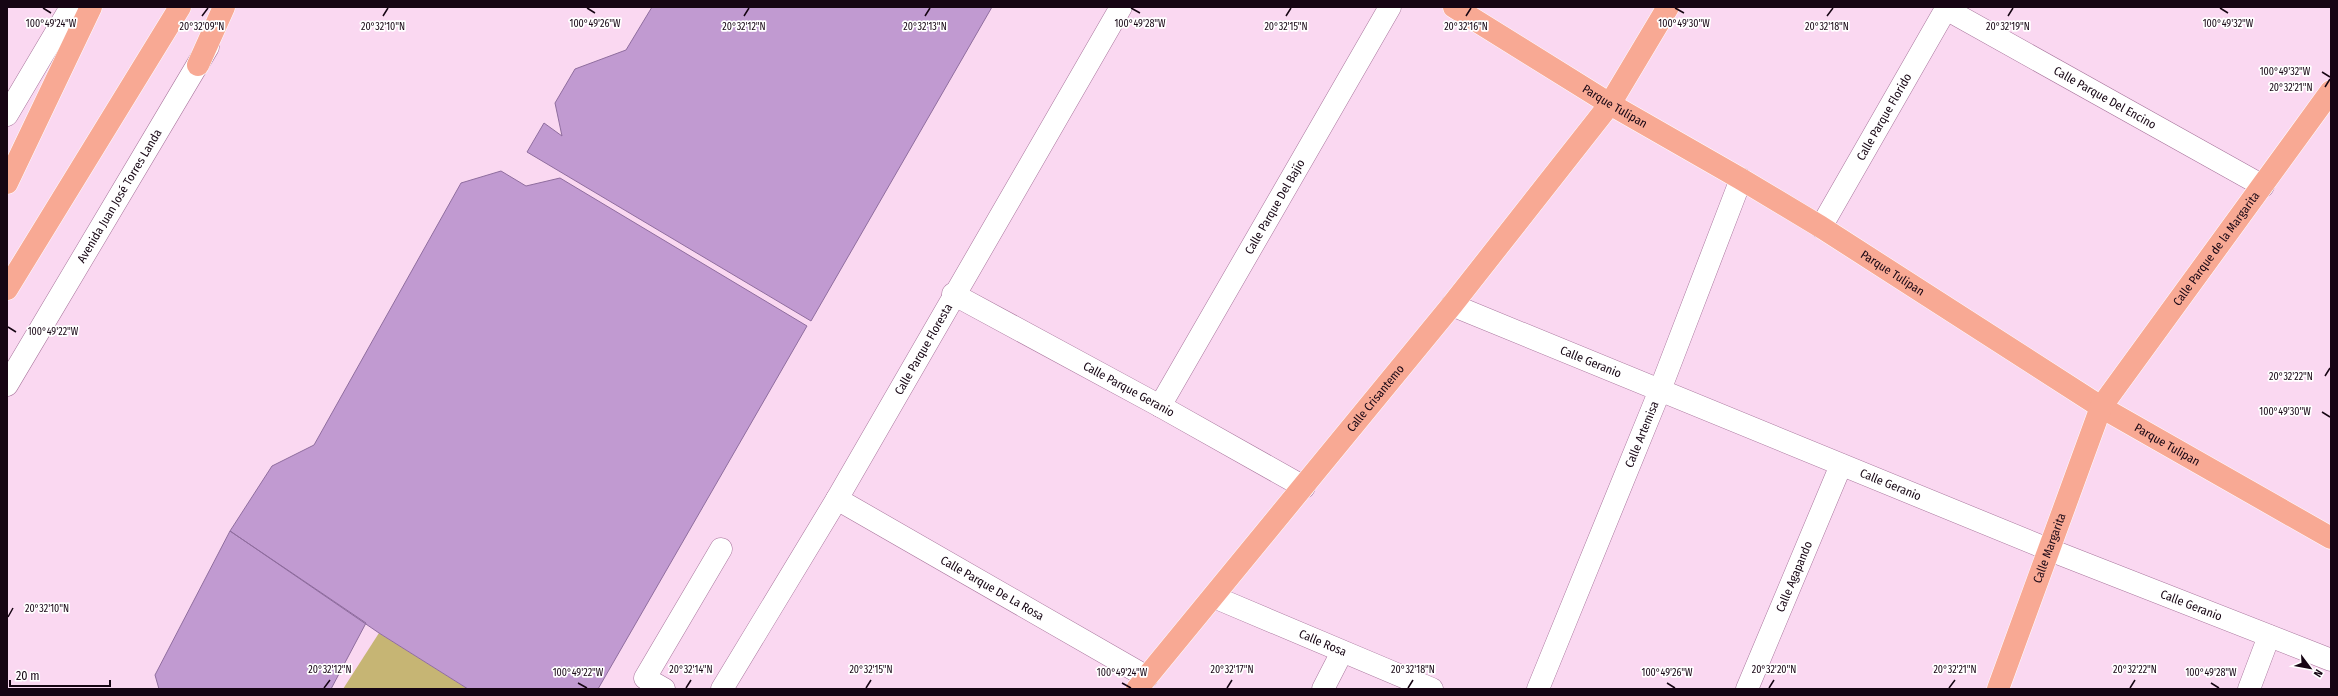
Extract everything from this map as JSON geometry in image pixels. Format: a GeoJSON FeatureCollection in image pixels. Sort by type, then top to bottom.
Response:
{"type":"FeatureCollection","features":[{"type":"Feature","properties":{"kind":"main road"},"geometry":{"type":"LineString","coordinates":[[7,183],[91,7]]}},
{"type":"Feature","properties":{"kind":"main road"},"geometry":{"type":"LineString","coordinates":[[8,287],[180,7]]}},
{"type":"Feature","properties":{"kind":"main road"},"geometry":{"type":"LineString","coordinates":[[198,65],[224,7]]}},
{"type":"Feature","properties":{"kind":"main road","name":"Parque Tulipan"},"geometry":{"type":"LineString","coordinates":[[1454,7],[1610,104],[1821,227],[2101,407],[2331,538]]}},
{"type":"Feature","properties":{"kind":"main road","name":"Calle Crisantemo"},"geometry":{"type":"LineString","coordinates":[[1142,683],[1452,305],[1610,104],[1668,7]]}},
{"type":"Feature","properties":{"kind":"main road","name":"Calle Parque de la Margarita"},"geometry":{"type":"LineString","coordinates":[[2101,407],[2331,91]]}},
{"type":"Feature","properties":{"kind":"main road","name":"Calle Margarita"},"geometry":{"type":"LineString","coordinates":[[1998,689],[2101,407]]}},
{"type":"Feature","properties":{"kind":"street"},"geometry":{"type":"LineString","coordinates":[[7,115],[71,7]]}},
{"type":"Feature","properties":{"kind":"street","name":"Avenida Juan José Torres Landa"},"geometry":{"type":"LineString","coordinates":[[7,385],[232,7]]}},
{"type":"Feature","properties":{"kind":"street","name":"Calle Parque Floresta"},"geometry":{"type":"LineString","coordinates":[[722,689],[837,499],[953,294],[1121,7]]}},
{"type":"Feature","properties":{"kind":"street","name":"Calle Parque Del Bajío"},"geometry":{"type":"LineString","coordinates":[[1160,406],[1390,7]]}},
{"type":"Feature","properties":{"kind":"street","name":"Calle Parque Del Encino"},"geometry":{"type":"LineString","coordinates":[[1947,8],[2263,186]]}},
{"type":"Feature","properties":{"kind":"street","name":"Calle Parque Florido"},"geometry":{"type":"LineString","coordinates":[[1821,227],[1947,8]]}},
{"type":"Feature","properties":{"kind":"street","name":"Calle Artemisa"},"geometry":{"type":"LineString","coordinates":[[1538,689],[1660,390],[1741,179]]}},
{"type":"Feature","properties":{"kind":"street","name":"Calle Parque Geranio"},"geometry":{"type":"LineString","coordinates":[[953,294],[1160,406],[1304,487]]}},
{"type":"Feature","properties":{"kind":"street","name":"Calle Geranio"},"geometry":{"type":"LineString","coordinates":[[1452,305],[2050,550],[2331,660]]}},
{"type":"Feature","properties":{"kind":"street","name":"Calle Agapando"},"geometry":{"type":"LineString","coordinates":[[1747,689],[1841,465]]}},
{"type":"Feature","properties":{"kind":"street","name":"Calle Parque De La Rosa"},"geometry":{"type":"LineString","coordinates":[[837,499],[1142,683]]}},
{"type":"Feature","properties":{"kind":"street"},"geometry":{"type":"LineString","coordinates":[[664,689],[645,678],[721,549]]}},
{"type":"Feature","properties":{"kind":"street","name":"Calle Rosa"},"geometry":{"type":"LineString","coordinates":[[1214,597],[1432,689]]}},
{"type":"Feature","properties":{"kind":"street"},"geometry":{"type":"LineString","coordinates":[[2249,689],[2269,636]]}},
{"type":"Feature","properties":{"kind":"street"},"geometry":{"type":"LineString","coordinates":[[1323,689],[1342,652]]}},
{"type":"Feature","properties":{"kind":"shaded area"},"geometry":{"type":"Polygon","coordinates":[[[379,633],[468,689],[343,689],[379,633]]]}},
{"type":"Feature","properties":{"kind":"building"},"geometry":{"type":"Polygon","coordinates":[[[652,7],[992,7],[811,321],[527,152],[544,123],[562,136],[555,103],[575,69],[626,50],[652,7]]]}},
{"type":"Feature","properties":{"kind":"building"},"geometry":{"type":"Polygon","coordinates":[[[501,171],[526,186],[560,178],[807,326],[598,689],[468,689],[379,633],[230,531],[272,466],[314,445],[461,183],[501,171]]]}},
{"type":"Feature","properties":{"kind":"building"},"geometry":{"type":"Polygon","coordinates":[[[230,531],[366,623],[331,689],[159,689],[155,675],[230,531]]]}}]}
